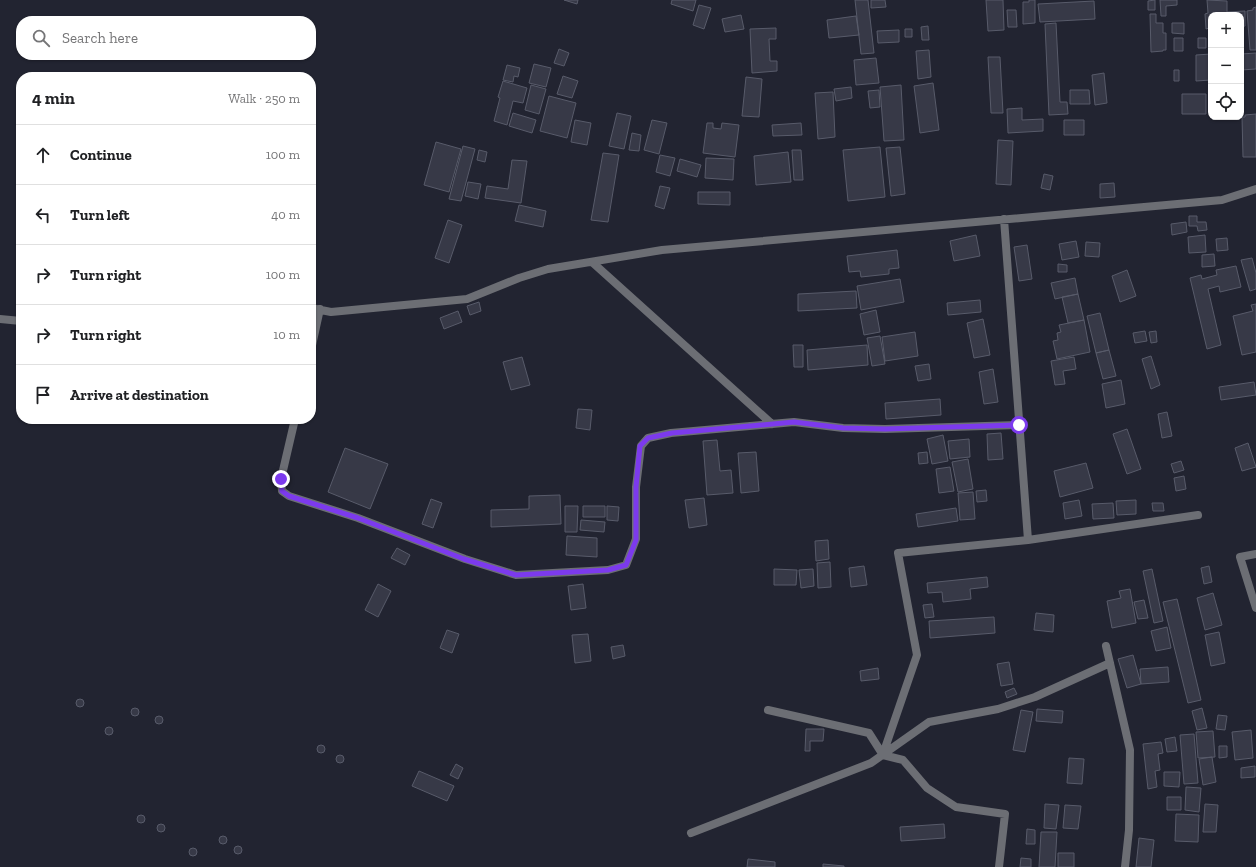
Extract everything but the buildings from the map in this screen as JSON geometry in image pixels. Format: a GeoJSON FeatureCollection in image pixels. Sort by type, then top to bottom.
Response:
{"type":"FeatureCollection","features":[{"type":"Feature","properties":{"kind":"street"},"geometry":{"type":"LineString","coordinates":[[316,309],[331,312],[467,298],[540,271],[662,250],[1222,200],[1256,189]]}},
{"type":"Feature","properties":{"kind":"street"},"geometry":{"type":"LineString","coordinates":[[1004,219],[1028,540]]}},
{"type":"Feature","properties":{"kind":"street"},"geometry":{"type":"LineString","coordinates":[[592,262],[772,424]]}},
{"type":"Feature","properties":{"kind":"street"},"geometry":{"type":"LineString","coordinates":[[316,328],[320,310]]}},
{"type":"Feature","properties":{"kind":"street"},"geometry":{"type":"LineString","coordinates":[[0,318],[16,320]]}},
{"type":"Feature","properties":{"kind":"street"},"geometry":{"type":"LineString","coordinates":[[294,424],[281,479],[282,491],[289,496],[358,518],[464,559],[516,575],[608,570],[626,565],[636,540],[636,487],[640,446],[648,438],[672,433],[794,422],[843,428],[885,429],[1019,425]]}},
{"type":"Feature","properties":{"kind":"street"},"geometry":{"type":"LineString","coordinates":[[883,754],[917,655],[898,553],[1028,540],[1198,514]]}},
{"type":"Feature","properties":{"kind":"street"},"geometry":{"type":"LineString","coordinates":[[1256,554],[1240,557],[1256,608]]}},
{"type":"Feature","properties":{"kind":"street"},"geometry":{"type":"LineString","coordinates":[[1106,646],[1130,750],[1129,830],[1126,867]]}},
{"type":"Feature","properties":{"kind":"street"},"geometry":{"type":"LineString","coordinates":[[691,833],[871,763],[930,722],[998,709],[1035,698],[1110,663]]}},
{"type":"Feature","properties":{"kind":"street"},"geometry":{"type":"LineString","coordinates":[[768,710],[869,734],[883,754],[903,760],[928,788],[956,807],[1005,814],[999,867]]}},
{"type":"Feature","properties":{"kind":"route"},"geometry":{"type":"LineString","coordinates":[[281,479],[282,491],[289,496],[358,518],[464,559],[516,575],[608,570],[626,565],[636,540],[636,487],[640,446],[648,438],[672,433],[794,422],[843,428],[885,429],[1019,425]]}}]}
